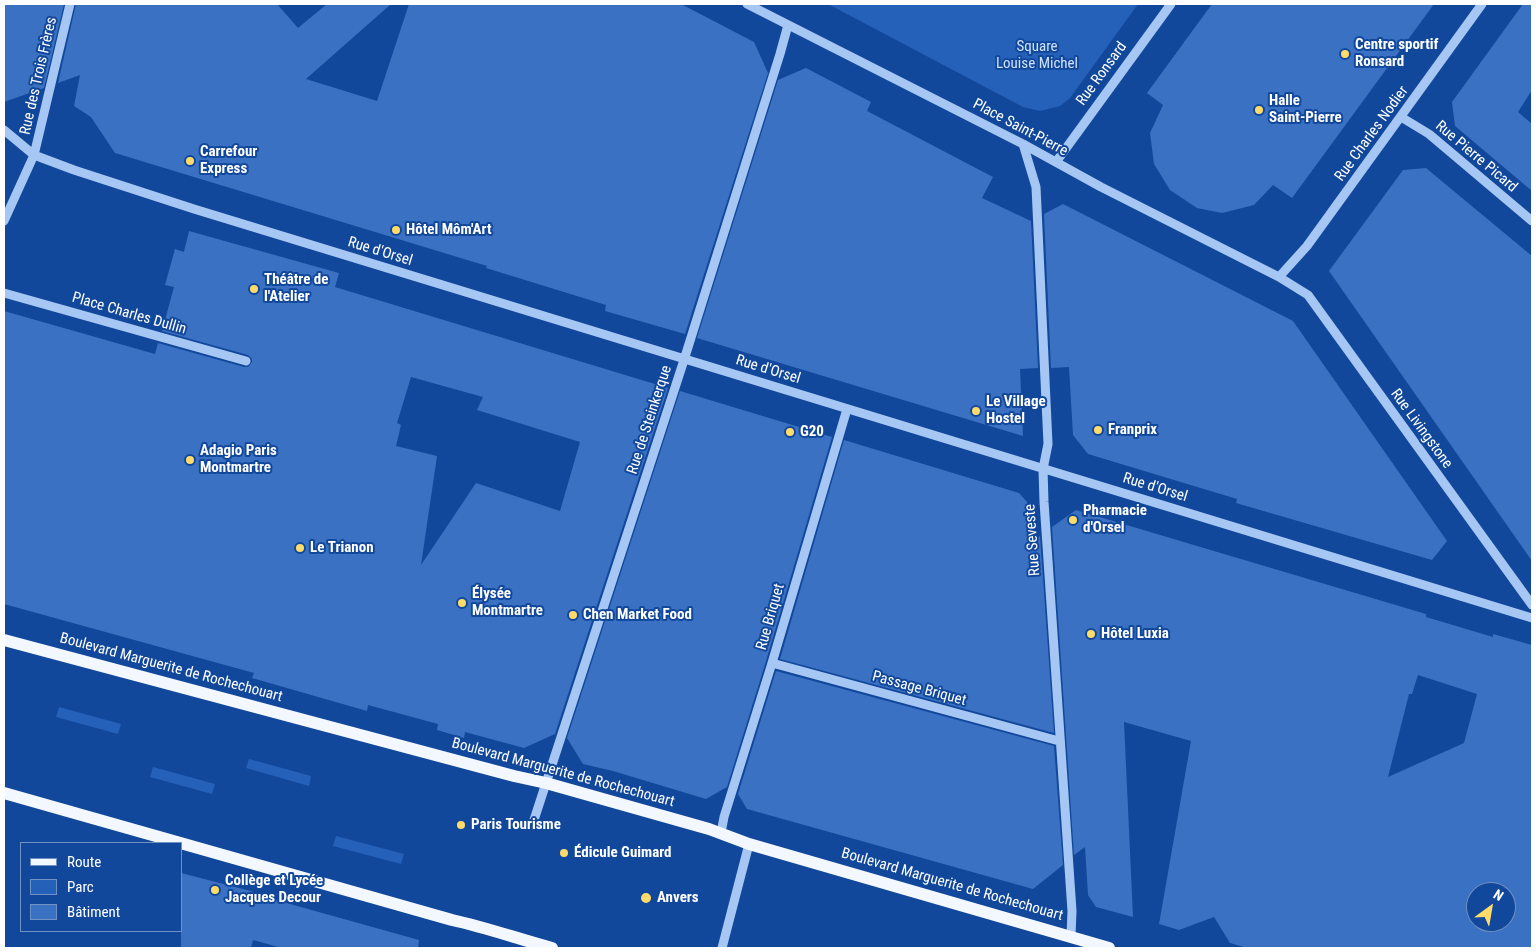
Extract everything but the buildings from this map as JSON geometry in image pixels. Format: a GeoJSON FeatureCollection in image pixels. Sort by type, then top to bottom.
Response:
{"type":"FeatureCollection","features":[{"type":"Feature","properties":{"kind":"main road","name":"Boulevard Marguerite de Rochechouart"},"geometry":{"type":"LineString","coordinates":[[4,640],[504,774],[546,783],[721,833],[749,844],[1110,948]]}},
{"type":"Feature","properties":{"kind":"main road"},"geometry":{"type":"LineString","coordinates":[[4,793],[177,842]]}},
{"type":"Feature","properties":{"kind":"main road"},"geometry":{"type":"LineString","coordinates":[[182,843],[552,948]]}},
{"type":"Feature","properties":{"kind":"street","name":"Rue des Trois Frères"},"geometry":{"type":"LineString","coordinates":[[4,221],[34,155],[70,4]]}},
{"type":"Feature","properties":{"kind":"street","name":"Place Saint-Pierre"},"geometry":{"type":"LineString","coordinates":[[747,4],[1023,144],[1100,187],[1279,277]]}},
{"type":"Feature","properties":{"kind":"street","name":"Rue Ronsard"},"geometry":{"type":"LineString","coordinates":[[1056,162],[1171,4]]}},
{"type":"Feature","properties":{"kind":"street","name":"Rue Charles Nodier"},"geometry":{"type":"LineString","coordinates":[[1279,277],[1307,246],[1482,4]]}},
{"type":"Feature","properties":{"kind":"street","name":"Rue de Steinkerque"},"geometry":{"type":"LineString","coordinates":[[533,823],[684,360],[788,24]]}},
{"type":"Feature","properties":{"kind":"street","name":"Rue Pierre Picard"},"geometry":{"type":"LineString","coordinates":[[1401,117],[1429,134],[1532,221]]}},
{"type":"Feature","properties":{"kind":"street","name":"Rue d'Orsel"},"geometry":{"type":"LineString","coordinates":[[4,130],[34,155],[194,210],[1532,618]]}},
{"type":"Feature","properties":{"kind":"street","name":"Rue Seveste"},"geometry":{"type":"LineString","coordinates":[[1023,144],[1036,187],[1048,444],[1043,469],[1059,741],[1072,911],[1071,936]]}},
{"type":"Feature","properties":{"kind":"street","name":"Rue Livingstone"},"geometry":{"type":"LineString","coordinates":[[1279,277],[1308,296],[1532,605]]}},
{"type":"Feature","properties":{"kind":"street","name":"Place Charles Dullin"},"geometry":{"type":"LineString","coordinates":[[4,293],[246,361]]}},
{"type":"Feature","properties":{"kind":"street","name":"Rue Briquet"},"geometry":{"type":"LineString","coordinates":[[721,833],[724,817],[772,663],[847,409]]}},
{"type":"Feature","properties":{"kind":"street","name":"Passage Briquet"},"geometry":{"type":"LineString","coordinates":[[772,663],[1059,741]]}},
{"type":"Feature","properties":{"kind":"street"},"geometry":{"type":"LineString","coordinates":[[722,948],[749,844]]}},
{"type":"Feature","properties":{"kind":"green space","name":"Square Louise Michel"},"geometry":{"type":"Polygon","coordinates":[[[828,4],[1138,4],[1070,98],[1060,106],[1040,111],[1023,107],[828,4]]]}},
{"type":"Feature","properties":{"kind":"green space"},"geometry":{"type":"Polygon","coordinates":[[[59,707],[121,724],[118,734],[56,717],[59,707]]]}},
{"type":"Feature","properties":{"kind":"green space"},"geometry":{"type":"Polygon","coordinates":[[[249,759],[311,776],[309,786],[246,768],[249,759]]]}},
{"type":"Feature","properties":{"kind":"green space"},"geometry":{"type":"Polygon","coordinates":[[[153,767],[215,784],[212,794],[150,777],[153,767]]]}},
{"type":"Feature","properties":{"kind":"green space"},"geometry":{"type":"Polygon","coordinates":[[[336,836],[404,854],[401,864],[333,846],[336,836]]]}},
{"type":"Feature","properties":{"kind":"place","name":"Centre sportif Ronsard"},"geometry":{"type":"Point","coordinates":[1345,54]}},
{"type":"Feature","properties":{"kind":"place","name":"Halle Saint-Pierre"},"geometry":{"type":"Point","coordinates":[1259,110]}},
{"type":"Feature","properties":{"kind":"place","name":"Carrefour Express"},"geometry":{"type":"Point","coordinates":[190,161]}},
{"type":"Feature","properties":{"kind":"place","name":"Hôtel Môm'Art"},"geometry":{"type":"Point","coordinates":[396,230]}},
{"type":"Feature","properties":{"kind":"place","name":"Théâtre de l'Atelier"},"geometry":{"type":"Point","coordinates":[254,289]}},
{"type":"Feature","properties":{"kind":"place","name":"Le Village Hostel"},"geometry":{"type":"Point","coordinates":[976,411]}},
{"type":"Feature","properties":{"kind":"place","name":"Franprix"},"geometry":{"type":"Point","coordinates":[1098,430]}},
{"type":"Feature","properties":{"kind":"place","name":"G20"},"geometry":{"type":"Point","coordinates":[790,432]}},
{"type":"Feature","properties":{"kind":"place","name":"Adagio Paris Montmartre"},"geometry":{"type":"Point","coordinates":[190,460]}},
{"type":"Feature","properties":{"kind":"place","name":"Pharmacie d'Orsel"},"geometry":{"type":"Point","coordinates":[1073,520]}},
{"type":"Feature","properties":{"kind":"place","name":"Le Trianon"},"geometry":{"type":"Point","coordinates":[300,548]}},
{"type":"Feature","properties":{"kind":"place","name":"Élysée Montmartre"},"geometry":{"type":"Point","coordinates":[462,603]}},
{"type":"Feature","properties":{"kind":"place","name":"Chen Market Food"},"geometry":{"type":"Point","coordinates":[573,615]}},
{"type":"Feature","properties":{"kind":"place","name":"Hôtel Luxia"},"geometry":{"type":"Point","coordinates":[1091,634]}},
{"type":"Feature","properties":{"kind":"place","name":"Paris Tourisme"},"geometry":{"type":"Point","coordinates":[461,825]}},
{"type":"Feature","properties":{"kind":"place","name":"Édicule Guimard"},"geometry":{"type":"Point","coordinates":[564,853]}},
{"type":"Feature","properties":{"kind":"place","name":"Collège et Lycée Jacques Decour"},"geometry":{"type":"Point","coordinates":[215,890]}},
{"type":"Feature","properties":{"kind":"place","name":"Anvers"},"geometry":{"type":"Point","coordinates":[646,898]}}]}
